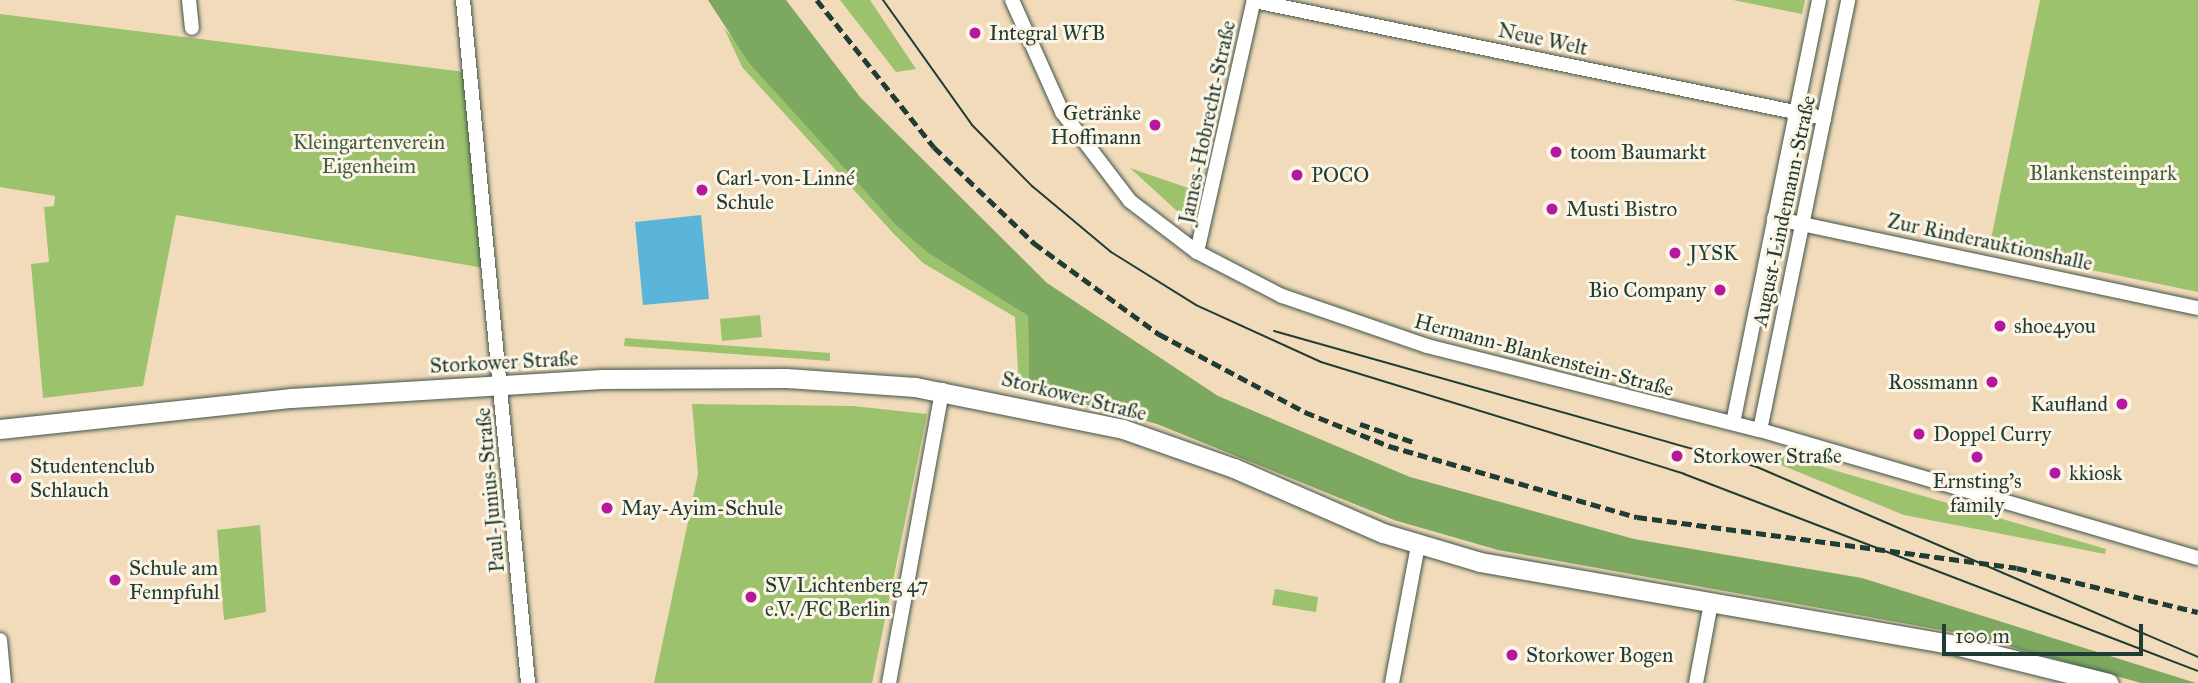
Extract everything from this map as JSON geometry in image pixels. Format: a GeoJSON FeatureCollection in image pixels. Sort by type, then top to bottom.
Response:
{"type":"FeatureCollection","features":[{"type":"Feature","properties":{"kind":"main road","name":"Storkower Straße"},"geometry":{"type":"LineString","coordinates":[[0,429],[291,398],[501,386],[786,378],[942,390],[1042,408],[1169,444],[1418,545],[1711,603],[1959,646],[2106,683]]}},
{"type":"Feature","properties":{"kind":"street"},"geometry":{"type":"LineString","coordinates":[[189,0],[192,28]]}},
{"type":"Feature","properties":{"kind":"street","name":"Paul-Junius-Straße"},"geometry":{"type":"LineString","coordinates":[[463,0],[528,683]]}},
{"type":"Feature","properties":{"kind":"street","name":"Hermann-Blankenstein-Straße"},"geometry":{"type":"LineString","coordinates":[[1012,0],[1038,67],[1095,161],[1130,201],[1197,252],[1282,296],[1374,331],[1760,430],[2198,558]]}},
{"type":"Feature","properties":{"kind":"street","name":"James-Hobrecht-Straße"},"geometry":{"type":"LineString","coordinates":[[1197,252],[1254,0]]}},
{"type":"Feature","properties":{"kind":"street","name":"Neue Welt"},"geometry":{"type":"LineString","coordinates":[[1254,0],[1825,118]]}},
{"type":"Feature","properties":{"kind":"street","name":"August-Lindemann-Straße"},"geometry":{"type":"LineString","coordinates":[[1733,423],[1819,0]]}},
{"type":"Feature","properties":{"kind":"street","name":"August-Lindemann-Straße"},"geometry":{"type":"LineString","coordinates":[[1760,430],[1847,0]]}},
{"type":"Feature","properties":{"kind":"street","name":"Zur Rinderauktionshalle"},"geometry":{"type":"LineString","coordinates":[[1774,218],[2198,308]]}},
{"type":"Feature","properties":{"kind":"street"},"geometry":{"type":"LineString","coordinates":[[889,683],[942,390]]}},
{"type":"Feature","properties":{"kind":"street"},"geometry":{"type":"LineString","coordinates":[[1392,683],[1418,545]]}},
{"type":"Feature","properties":{"kind":"street"},"geometry":{"type":"LineString","coordinates":[[1696,683],[1711,603]]}},
{"type":"Feature","properties":{"kind":"street"},"geometry":{"type":"LineString","coordinates":[[0,640],[4,683]]}},
{"type":"Feature","properties":{"kind":"green space"},"geometry":{"type":"Polygon","coordinates":[[[708,0],[786,0],[860,97],[1047,283],[1218,396],[1410,477],[1634,539],[1862,578],[2196,683],[2141,683],[1969,635],[1498,550],[1394,520],[1157,424],[1029,389],[1028,316],[928,253],[896,225],[749,63],[708,0]]]}},
{"type":"Feature","properties":{"kind":"green space"},"geometry":{"type":"Polygon","coordinates":[[[840,0],[870,0],[916,69],[896,72],[840,0]]]}},
{"type":"Feature","properties":{"kind":"green space"},"geometry":{"type":"Polygon","coordinates":[[[1733,0],[1805,0],[1802,14],[1733,0]]]}},
{"type":"Feature","properties":{"kind":"green space","name":"Blankensteinpark"},"geometry":{"type":"Polygon","coordinates":[[[2040,0],[2198,0],[2198,292],[1989,249],[2040,0]]]}},
{"type":"Feature","properties":{"kind":"green space","name":"Kleingartenverein Eigenheim"},"geometry":{"type":"Polygon","coordinates":[[[0,14],[465,72],[484,268],[176,215],[143,386],[43,398],[31,264],[49,262],[44,207],[54,206],[55,196],[0,187],[0,14]]]}},
{"type":"Feature","properties":{"kind":"green space"},"geometry":{"type":"Polygon","coordinates":[[[724,28],[897,225],[928,253],[1028,316],[1029,389],[1019,388],[1015,317],[923,263],[742,67],[724,28]]]}},
{"type":"Feature","properties":{"kind":"green space"},"geometry":{"type":"Polygon","coordinates":[[[1130,168],[1191,189],[1199,177],[1189,222],[1130,168]]]}},
{"type":"Feature","properties":{"kind":"green space"},"geometry":{"type":"Polygon","coordinates":[[[760,315],[762,337],[722,341],[720,319],[760,315]]]}},
{"type":"Feature","properties":{"kind":"green space"},"geometry":{"type":"Polygon","coordinates":[[[625,338],[830,353],[830,361],[624,346],[625,338]]]}},
{"type":"Feature","properties":{"kind":"green space","name":"SV Lichtenberg 47 e.V. /FC Berlin"},"geometry":{"type":"Polygon","coordinates":[[[692,404],[853,406],[927,414],[872,683],[654,683],[698,474],[692,404]]]}},
{"type":"Feature","properties":{"kind":"green space"},"geometry":{"type":"Polygon","coordinates":[[[1778,454],[2106,549],[2105,554],[1904,515],[1776,463],[1778,454]]]}},
{"type":"Feature","properties":{"kind":"green space"},"geometry":{"type":"Polygon","coordinates":[[[260,525],[266,612],[224,620],[217,530],[260,525]]]}},
{"type":"Feature","properties":{"kind":"green space"},"geometry":{"type":"Polygon","coordinates":[[[1275,589],[1318,597],[1316,612],[1272,605],[1275,589]]]}},
{"type":"Feature","properties":{"kind":"water"},"geometry":{"type":"Polygon","coordinates":[[[701,215],[709,299],[643,305],[635,222],[701,215]]]}},
{"type":"Feature","properties":{"kind":"tram line"},"geometry":{"type":"LineString","coordinates":[[883,0],[972,125],[1032,186],[1111,252],[1196,305],[1321,362],[1684,474],[2198,671]]}},
{"type":"Feature","properties":{"kind":"tram line"},"geometry":{"type":"LineString","coordinates":[[1274,331],[1757,467],[2198,657]]}},
{"type":"Feature","properties":{"kind":"railway"},"geometry":{"type":"LineString","coordinates":[[817,0],[934,147],[1034,243],[1159,334],[1305,412],[1389,446],[1637,517],[2017,568],[2198,612]]}},
{"type":"Feature","properties":{"kind":"railway"},"geometry":{"type":"LineString","coordinates":[[1360,424],[1416,443]]}},
{"type":"Feature","properties":{"kind":"place","name":"Integral WfB"},"geometry":{"type":"Point","coordinates":[975,33]}},
{"type":"Feature","properties":{"kind":"place","name":"Getränke Hoffmann"},"geometry":{"type":"Point","coordinates":[1155,125]}},
{"type":"Feature","properties":{"kind":"place","name":"toom Baumarkt"},"geometry":{"type":"Point","coordinates":[1556,152]}},
{"type":"Feature","properties":{"kind":"place","name":"POCO"},"geometry":{"type":"Point","coordinates":[1297,175]}},
{"type":"Feature","properties":{"kind":"place","name":"Carl-von-Linné Schule"},"geometry":{"type":"Point","coordinates":[702,190]}},
{"type":"Feature","properties":{"kind":"place","name":"Musti Bistro"},"geometry":{"type":"Point","coordinates":[1552,209]}},
{"type":"Feature","properties":{"kind":"place","name":"JYSK"},"geometry":{"type":"Point","coordinates":[1675,253]}},
{"type":"Feature","properties":{"kind":"place","name":"Bio Company"},"geometry":{"type":"Point","coordinates":[1720,290]}},
{"type":"Feature","properties":{"kind":"place","name":"shoe4you"},"geometry":{"type":"Point","coordinates":[2000,326]}},
{"type":"Feature","properties":{"kind":"place","name":"Rossmann"},"geometry":{"type":"Point","coordinates":[1992,382]}},
{"type":"Feature","properties":{"kind":"place","name":"Kaufland"},"geometry":{"type":"Point","coordinates":[2122,404]}},
{"type":"Feature","properties":{"kind":"place","name":"Doppel Curry"},"geometry":{"type":"Point","coordinates":[1919,434]}},
{"type":"Feature","properties":{"kind":"place","name":"Storkower Straße"},"geometry":{"type":"Point","coordinates":[1677,456]}},
{"type":"Feature","properties":{"kind":"place","name":"Ernsting's family"},"geometry":{"type":"Point","coordinates":[1977,457]}},
{"type":"Feature","properties":{"kind":"place","name":"kkiosk"},"geometry":{"type":"Point","coordinates":[2055,473]}},
{"type":"Feature","properties":{"kind":"place","name":"Studentenclub Schlauch"},"geometry":{"type":"Point","coordinates":[16,478]}},
{"type":"Feature","properties":{"kind":"place","name":"May-Ayim-Schule"},"geometry":{"type":"Point","coordinates":[607,508]}},
{"type":"Feature","properties":{"kind":"place","name":"Schule am Fennpfuhl"},"geometry":{"type":"Point","coordinates":[115,580]}},
{"type":"Feature","properties":{"kind":"place","name":"SV Lichtenberg 47 e.V. /FC Berlin"},"geometry":{"type":"Point","coordinates":[751,597]}},
{"type":"Feature","properties":{"kind":"place","name":"Storkower Bogen"},"geometry":{"type":"Point","coordinates":[1512,655]}}]}
